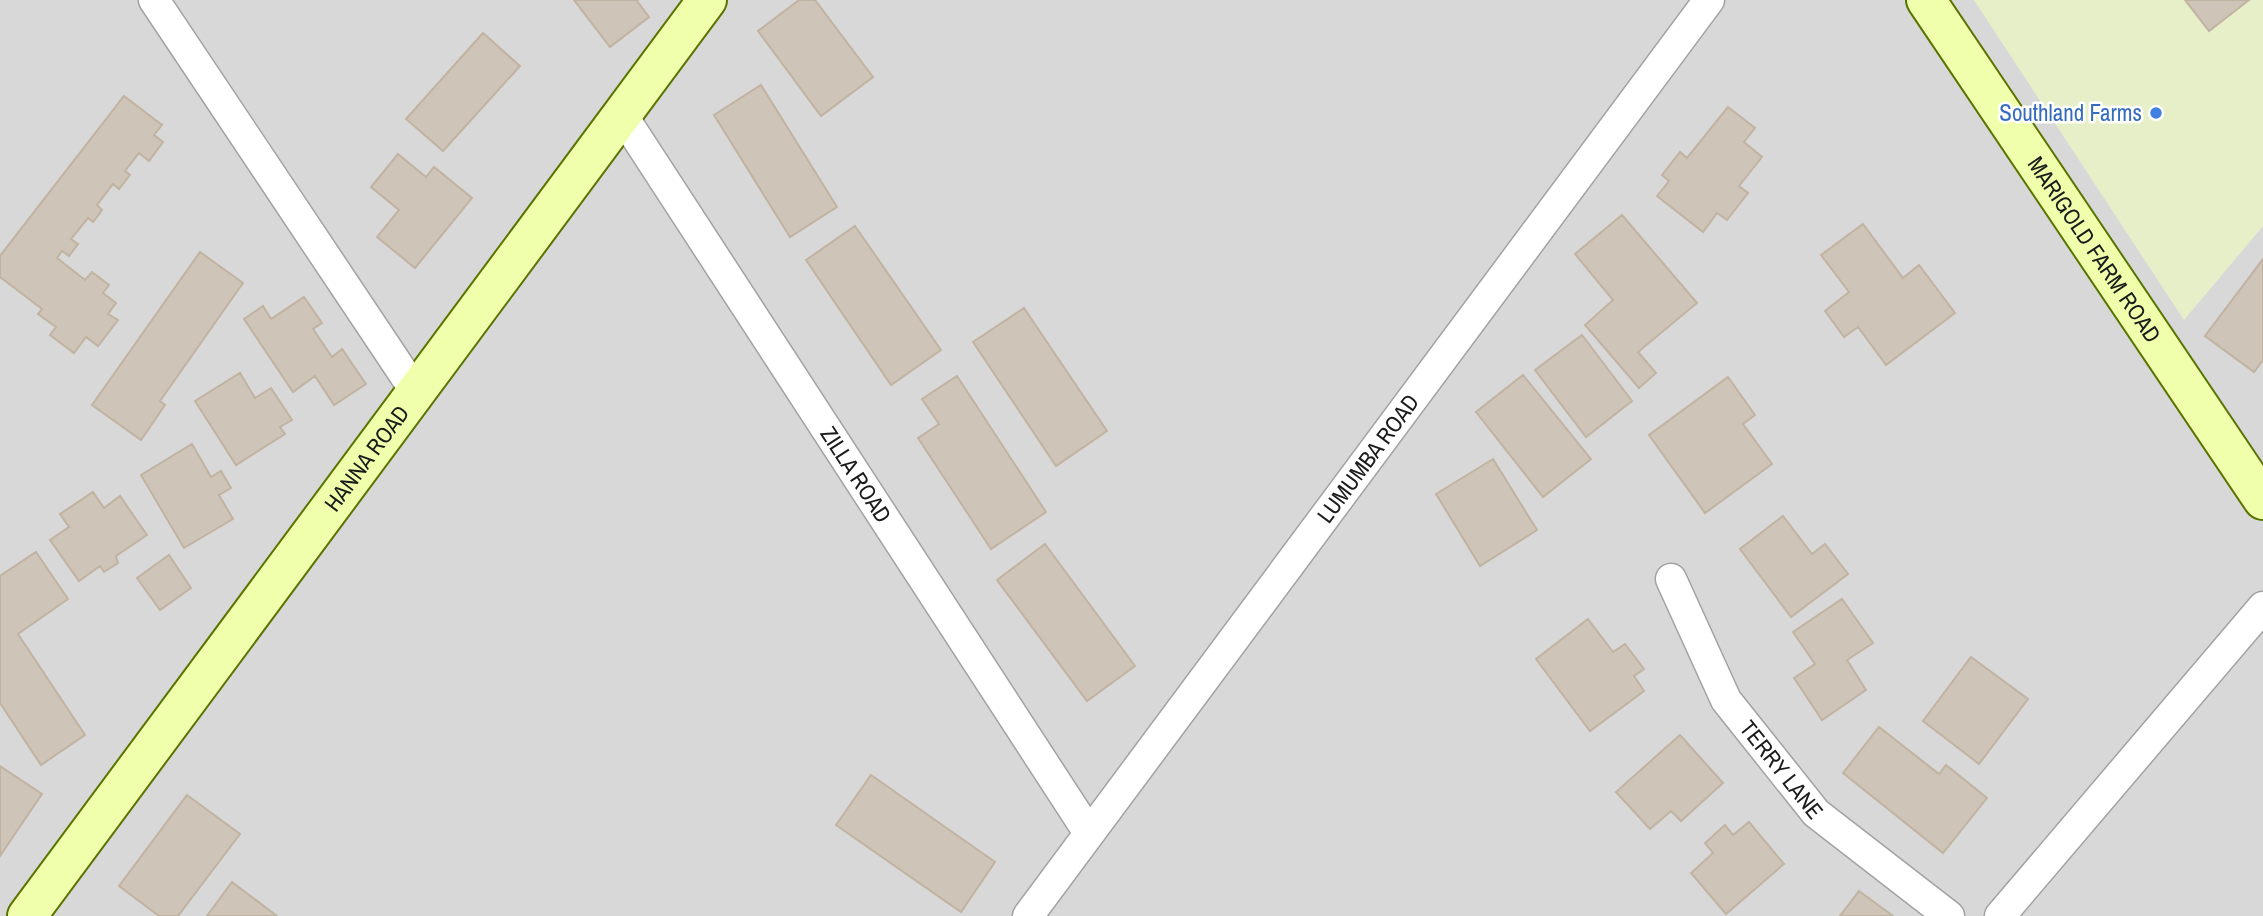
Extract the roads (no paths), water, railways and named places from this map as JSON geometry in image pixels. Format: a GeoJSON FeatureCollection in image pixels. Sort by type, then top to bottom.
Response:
{"type":"FeatureCollection","features":[{"type":"Feature","properties":{"kind":"street"},"geometry":{"type":"LineString","coordinates":[[154,0],[416,392]]}},
{"type":"Feature","properties":{"kind":"street","name":"HANNA ROAD"},"geometry":{"type":"LineString","coordinates":[[27,916],[707,0]]}},
{"type":"Feature","properties":{"kind":"street","name":"LUMUMBA ROAD"},"geometry":{"type":"LineString","coordinates":[[1028,916],[1709,0]]}},
{"type":"Feature","properties":{"kind":"street","name":"MARIGOLD FARM ROAD"},"geometry":{"type":"LineString","coordinates":[[1926,0],[2263,500]]}},
{"type":"Feature","properties":{"kind":"street","name":"ZILLA ROAD"},"geometry":{"type":"LineString","coordinates":[[622,115],[1089,833]]}},
{"type":"Feature","properties":{"kind":"street","name":"TERRY LANE"},"geometry":{"type":"LineString","coordinates":[[1671,579],[1726,700],[1816,813],[1949,916]]}},
{"type":"Feature","properties":{"kind":"street"},"geometry":{"type":"LineString","coordinates":[[2000,916],[2263,607]]}},
{"type":"Feature","properties":{"kind":"place","name":"Southland Farms"},"geometry":{"type":"Point","coordinates":[2156,113]}}]}
